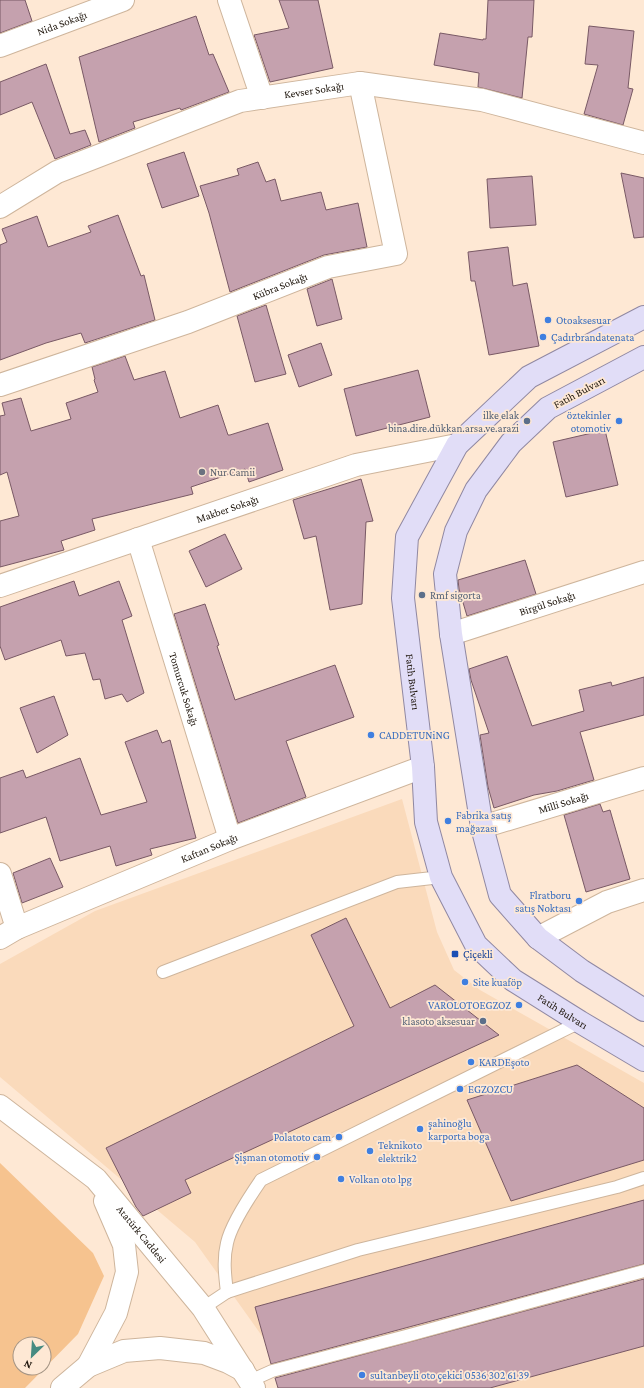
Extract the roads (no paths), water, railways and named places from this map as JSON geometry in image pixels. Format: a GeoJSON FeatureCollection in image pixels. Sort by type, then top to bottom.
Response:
{"type":"FeatureCollection","features":[{"type":"Feature","properties":{"kind":"main road","name":"Fatih Bulvarı"},"geometry":{"type":"LineString","coordinates":[[644,317],[529,377],[457,445],[406,537],[403,598],[423,767],[426,822],[441,877],[476,945],[513,980],[644,1060]]}},
{"type":"Feature","properties":{"kind":"main road","name":"Fatih Bulvarı"},"geometry":{"type":"LineString","coordinates":[[644,357],[548,408],[511,443],[476,490],[456,531],[445,574],[451,634],[482,827],[500,895],[538,938],[582,971],[644,1010]]}},
{"type":"Feature","properties":{"kind":"street","name":"Nida Sokağı"},"geometry":{"type":"LineString","coordinates":[[0,46],[123,0]]}},
{"type":"Feature","properties":{"kind":"street"},"geometry":{"type":"LineString","coordinates":[[229,0],[262,98]]}},
{"type":"Feature","properties":{"kind":"street","name":"Kevser Sokağı"},"geometry":{"type":"LineString","coordinates":[[0,207],[57,172],[240,101],[360,83],[482,100],[644,143]]}},
{"type":"Feature","properties":{"kind":"street","name":"Kübra Sokağı"},"geometry":{"type":"LineString","coordinates":[[0,385],[188,322],[328,267],[396,254],[360,83]]}},
{"type":"Feature","properties":{"kind":"street","name":"Makber Sokağı"},"geometry":{"type":"LineString","coordinates":[[0,586],[356,465],[457,445]]}},
{"type":"Feature","properties":{"kind":"street","name":"Tomurcuk Sokağı"},"geometry":{"type":"LineString","coordinates":[[138,539],[230,839]]}},
{"type":"Feature","properties":{"kind":"street","name":"Birgül Sokağı"},"geometry":{"type":"LineString","coordinates":[[451,634],[644,572]]}},
{"type":"Feature","properties":{"kind":"street","name":"Kaftan Sokağı"},"geometry":{"type":"LineString","coordinates":[[8,933],[230,839],[423,767]]}},
{"type":"Feature","properties":{"kind":"street","name":"Milli Sokağı"},"geometry":{"type":"LineString","coordinates":[[482,827],[644,778]]}},
{"type":"Feature","properties":{"kind":"street"},"geometry":{"type":"LineString","coordinates":[[0,874],[8,933]]}},
{"type":"Feature","properties":{"kind":"street"},"geometry":{"type":"LineString","coordinates":[[538,938],[607,902],[644,890]]}},
{"type":"Feature","properties":{"kind":"street","name":"Atatürk Caddesi"},"geometry":{"type":"LineString","coordinates":[[0,1106],[96,1179],[203,1308],[249,1380]]}},
{"type":"Feature","properties":{"kind":"street"},"geometry":{"type":"LineString","coordinates":[[88,1366],[116,1313],[127,1272],[124,1244],[96,1179]]}},
{"type":"Feature","properties":{"kind":"street"},"geometry":{"type":"LineString","coordinates":[[62,1388],[88,1366],[124,1351],[160,1348],[204,1353],[228,1362],[249,1380]]}},
{"type":"Feature","properties":{"kind":"lane"},"geometry":{"type":"LineString","coordinates":[[163,972],[397,882],[441,877]]}},
{"type":"Feature","properties":{"kind":"lane"},"geometry":{"type":"LineString","coordinates":[[227,1292],[225,1266],[227,1242],[248,1200],[261,1180],[580,1022]]}},
{"type":"Feature","properties":{"kind":"lane"},"geometry":{"type":"LineString","coordinates":[[203,1308],[227,1292],[358,1250],[617,1187],[644,1178]]}},
{"type":"Feature","properties":{"kind":"lane"},"geometry":{"type":"LineString","coordinates":[[249,1380],[272,1371],[644,1271]]}},
{"type":"Feature","properties":{"kind":"place","name":"Otoaksesuar"},"geometry":{"type":"Point","coordinates":[548,320]}},
{"type":"Feature","properties":{"kind":"place","name":"Çadırbrandatenata"},"geometry":{"type":"Point","coordinates":[543,337]}},
{"type":"Feature","properties":{"kind":"place","name":"ilke elak bina.dire.dükkan.arsa.ve.arazi"},"geometry":{"type":"Point","coordinates":[527,421]}},
{"type":"Feature","properties":{"kind":"place","name":"öztekinler otomotiv"},"geometry":{"type":"Point","coordinates":[619,421]}},
{"type":"Feature","properties":{"kind":"place","name":"Nur Camii"},"geometry":{"type":"Point","coordinates":[202,472]}},
{"type":"Feature","properties":{"kind":"place","name":"Rmf sigorta"},"geometry":{"type":"Point","coordinates":[422,595]}},
{"type":"Feature","properties":{"kind":"place","name":"CADDETUNiNG"},"geometry":{"type":"Point","coordinates":[371,735]}},
{"type":"Feature","properties":{"kind":"place","name":"Fabrika satış mağazası"},"geometry":{"type":"Point","coordinates":[448,821]}},
{"type":"Feature","properties":{"kind":"place","name":"Flratboru satış Noktası"},"geometry":{"type":"Point","coordinates":[579,901]}},
{"type":"Feature","properties":{"kind":"place","name":"Çiçekli"},"geometry":{"type":"Point","coordinates":[455,954]}},
{"type":"Feature","properties":{"kind":"place","name":"Site kuaföp"},"geometry":{"type":"Point","coordinates":[465,982]}},
{"type":"Feature","properties":{"kind":"place","name":"VAROLOTOEGZOZ"},"geometry":{"type":"Point","coordinates":[519,1005]}},
{"type":"Feature","properties":{"kind":"place","name":"klasoto aksesuar"},"geometry":{"type":"Point","coordinates":[483,1021]}},
{"type":"Feature","properties":{"kind":"place","name":"KARDEşoto"},"geometry":{"type":"Point","coordinates":[471,1062]}},
{"type":"Feature","properties":{"kind":"place","name":"EGZOZCU"},"geometry":{"type":"Point","coordinates":[460,1089]}},
{"type":"Feature","properties":{"kind":"place","name":"şahinoğlu karporta boga"},"geometry":{"type":"Point","coordinates":[420,1129]}},
{"type":"Feature","properties":{"kind":"place","name":"Polatoto cam"},"geometry":{"type":"Point","coordinates":[339,1137]}},
{"type":"Feature","properties":{"kind":"place","name":"Teknikoto elektrik2"},"geometry":{"type":"Point","coordinates":[370,1151]}},
{"type":"Feature","properties":{"kind":"place","name":"Şişman otomotiv"},"geometry":{"type":"Point","coordinates":[317,1157]}},
{"type":"Feature","properties":{"kind":"place","name":"Volkan oto lpg"},"geometry":{"type":"Point","coordinates":[341,1179]}},
{"type":"Feature","properties":{"kind":"place","name":"sultanbeyli oto çekici 0536 302 61 39"},"geometry":{"type":"Point","coordinates":[362,1375]}}]}
